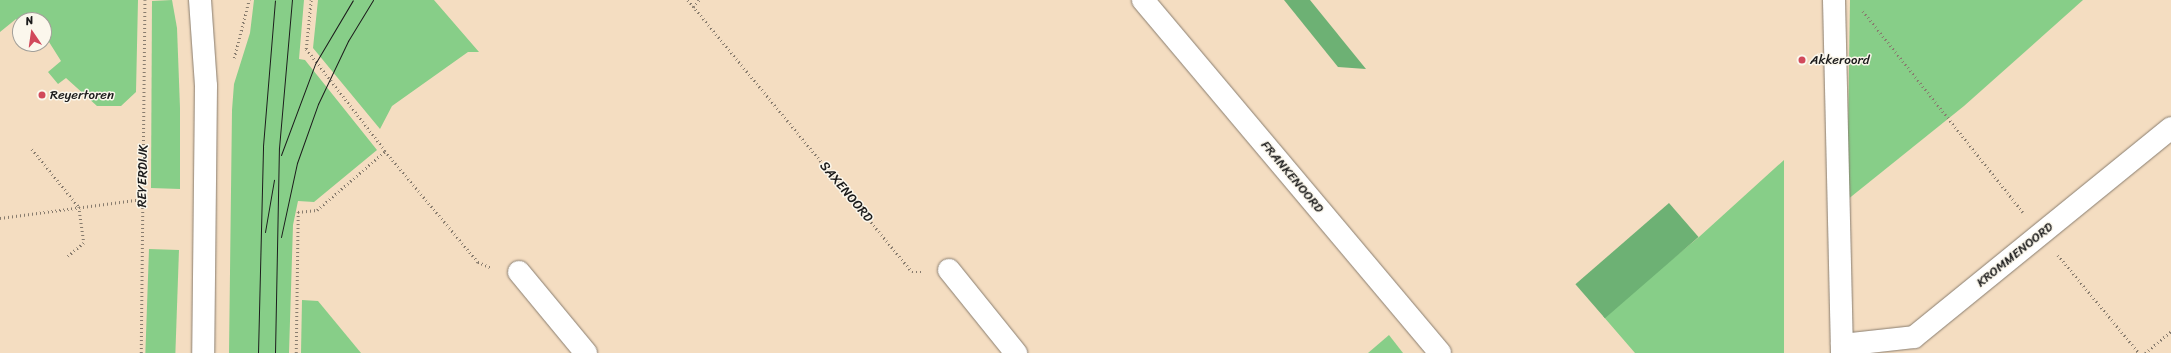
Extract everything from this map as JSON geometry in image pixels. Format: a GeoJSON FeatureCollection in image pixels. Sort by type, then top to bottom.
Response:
{"type":"FeatureCollection","features":[{"type":"Feature","properties":{"kind":"street"},"geometry":{"type":"LineString","coordinates":[[200,0],[206,86],[203,353]]}},
{"type":"Feature","properties":{"kind":"street"},"geometry":{"type":"LineString","coordinates":[[206,86],[216,0]]}},
{"type":"Feature","properties":{"kind":"street","name":"FRANKENOORD"},"geometry":{"type":"LineString","coordinates":[[1143,0],[1440,353]]}},
{"type":"Feature","properties":{"kind":"street"},"geometry":{"type":"LineString","coordinates":[[1834,0],[1842,349]]}},
{"type":"Feature","properties":{"kind":"street","name":"KROMMENOORD"},"geometry":{"type":"LineString","coordinates":[[1842,349],[1914,337],[2171,128]]}},
{"type":"Feature","properties":{"kind":"street"},"geometry":{"type":"LineString","coordinates":[[949,270],[1016,353]]}},
{"type":"Feature","properties":{"kind":"street"},"geometry":{"type":"LineString","coordinates":[[519,272],[586,353]]}},
{"type":"Feature","properties":{"kind":"path","name":"REYERDIJK"},"geometry":{"type":"LineString","coordinates":[[141,353],[145,0]]}},
{"type":"Feature","properties":{"kind":"path"},"geometry":{"type":"LineString","coordinates":[[311,0],[306,49],[385,151],[478,262],[519,272]]}},
{"type":"Feature","properties":{"kind":"path","name":"SAXENOORD"},"geometry":{"type":"LineString","coordinates":[[688,0],[912,272],[949,270]]}},
{"type":"Feature","properties":{"kind":"path"},"geometry":{"type":"LineString","coordinates":[[693,7],[699,0]]}},
{"type":"Feature","properties":{"kind":"path"},"geometry":{"type":"LineString","coordinates":[[1859,6],[2041,234],[2139,353]]}},
{"type":"Feature","properties":{"kind":"path"},"geometry":{"type":"LineString","coordinates":[[32,149],[79,207],[84,243],[66,258]]}},
{"type":"Feature","properties":{"kind":"path"},"geometry":{"type":"LineString","coordinates":[[296,353],[298,212],[317,210],[385,151]]}},
{"type":"Feature","properties":{"kind":"path"},"geometry":{"type":"LineString","coordinates":[[0,218],[143,199]]}},
{"type":"Feature","properties":{"kind":"path"},"geometry":{"type":"LineString","coordinates":[[2145,353],[2171,331]]}},
{"type":"Feature","properties":{"kind":"green space"},"geometry":{"type":"Polygon","coordinates":[[[0,0],[138,0],[136,92],[121,106],[97,106],[66,78],[58,84],[48,72],[61,61],[52,47],[52,12],[12,12],[12,22],[0,32],[0,0]]]}},
{"type":"Feature","properties":{"kind":"green space"},"geometry":{"type":"Polygon","coordinates":[[[172,0],[177,28],[180,108],[180,189],[151,188],[152,1],[172,0]]]}},
{"type":"Feature","properties":{"kind":"green space"},"geometry":{"type":"Polygon","coordinates":[[[254,0],[304,0],[299,59],[305,60],[377,150],[314,202],[298,201],[293,225],[289,353],[229,353],[232,110],[234,84],[250,33],[254,0]]]}},
{"type":"Feature","properties":{"kind":"green space"},"geometry":{"type":"Polygon","coordinates":[[[318,0],[434,0],[479,52],[468,52],[392,106],[380,129],[313,48],[318,0]]]}},
{"type":"Feature","properties":{"kind":"green space"},"geometry":{"type":"Polygon","coordinates":[[[1284,0],[1310,0],[1366,69],[1338,67],[1284,0]]]}},
{"type":"Feature","properties":{"kind":"green space"},"geometry":{"type":"Polygon","coordinates":[[[1850,0],[2083,0],[1964,106],[1847,200],[1850,0]]]}},
{"type":"Feature","properties":{"kind":"green space"},"geometry":{"type":"Polygon","coordinates":[[[1784,160],[1784,353],[1635,353],[1603,316],[1699,237],[1784,160]]]}},
{"type":"Feature","properties":{"kind":"green space"},"geometry":{"type":"Polygon","coordinates":[[[1669,203],[1699,237],[1605,318],[1575,284],[1669,203]]]}},
{"type":"Feature","properties":{"kind":"green space"},"geometry":{"type":"Polygon","coordinates":[[[149,249],[179,250],[175,353],[145,353],[149,249]]]}},
{"type":"Feature","properties":{"kind":"green space"},"geometry":{"type":"Polygon","coordinates":[[[302,300],[318,301],[361,353],[301,353],[302,300]]]}},
{"type":"Feature","properties":{"kind":"green space"},"geometry":{"type":"Polygon","coordinates":[[[1389,335],[1403,353],[1368,353],[1389,335]]]}},
{"type":"Feature","properties":{"kind":"tram line"},"geometry":{"type":"LineString","coordinates":[[258,353],[263,146],[275,0]]}},
{"type":"Feature","properties":{"kind":"tram line"},"geometry":{"type":"LineString","coordinates":[[275,353],[279,148],[292,0]]}},
{"type":"Feature","properties":{"kind":"tram line"},"geometry":{"type":"LineString","coordinates":[[281,155],[315,64],[353,0]]}},
{"type":"Feature","properties":{"kind":"tram line"},"geometry":{"type":"LineString","coordinates":[[281,237],[297,163],[318,104],[348,41],[373,0]]}},
{"type":"Feature","properties":{"kind":"tram line"},"geometry":{"type":"LineString","coordinates":[[265,232],[274,180]]}},
{"type":"Feature","properties":{"kind":"place","name":"Akkeroord"},"geometry":{"type":"Point","coordinates":[1802,60]}},
{"type":"Feature","properties":{"kind":"place","name":"Reyertoren"},"geometry":{"type":"Point","coordinates":[42,95]}}]}
